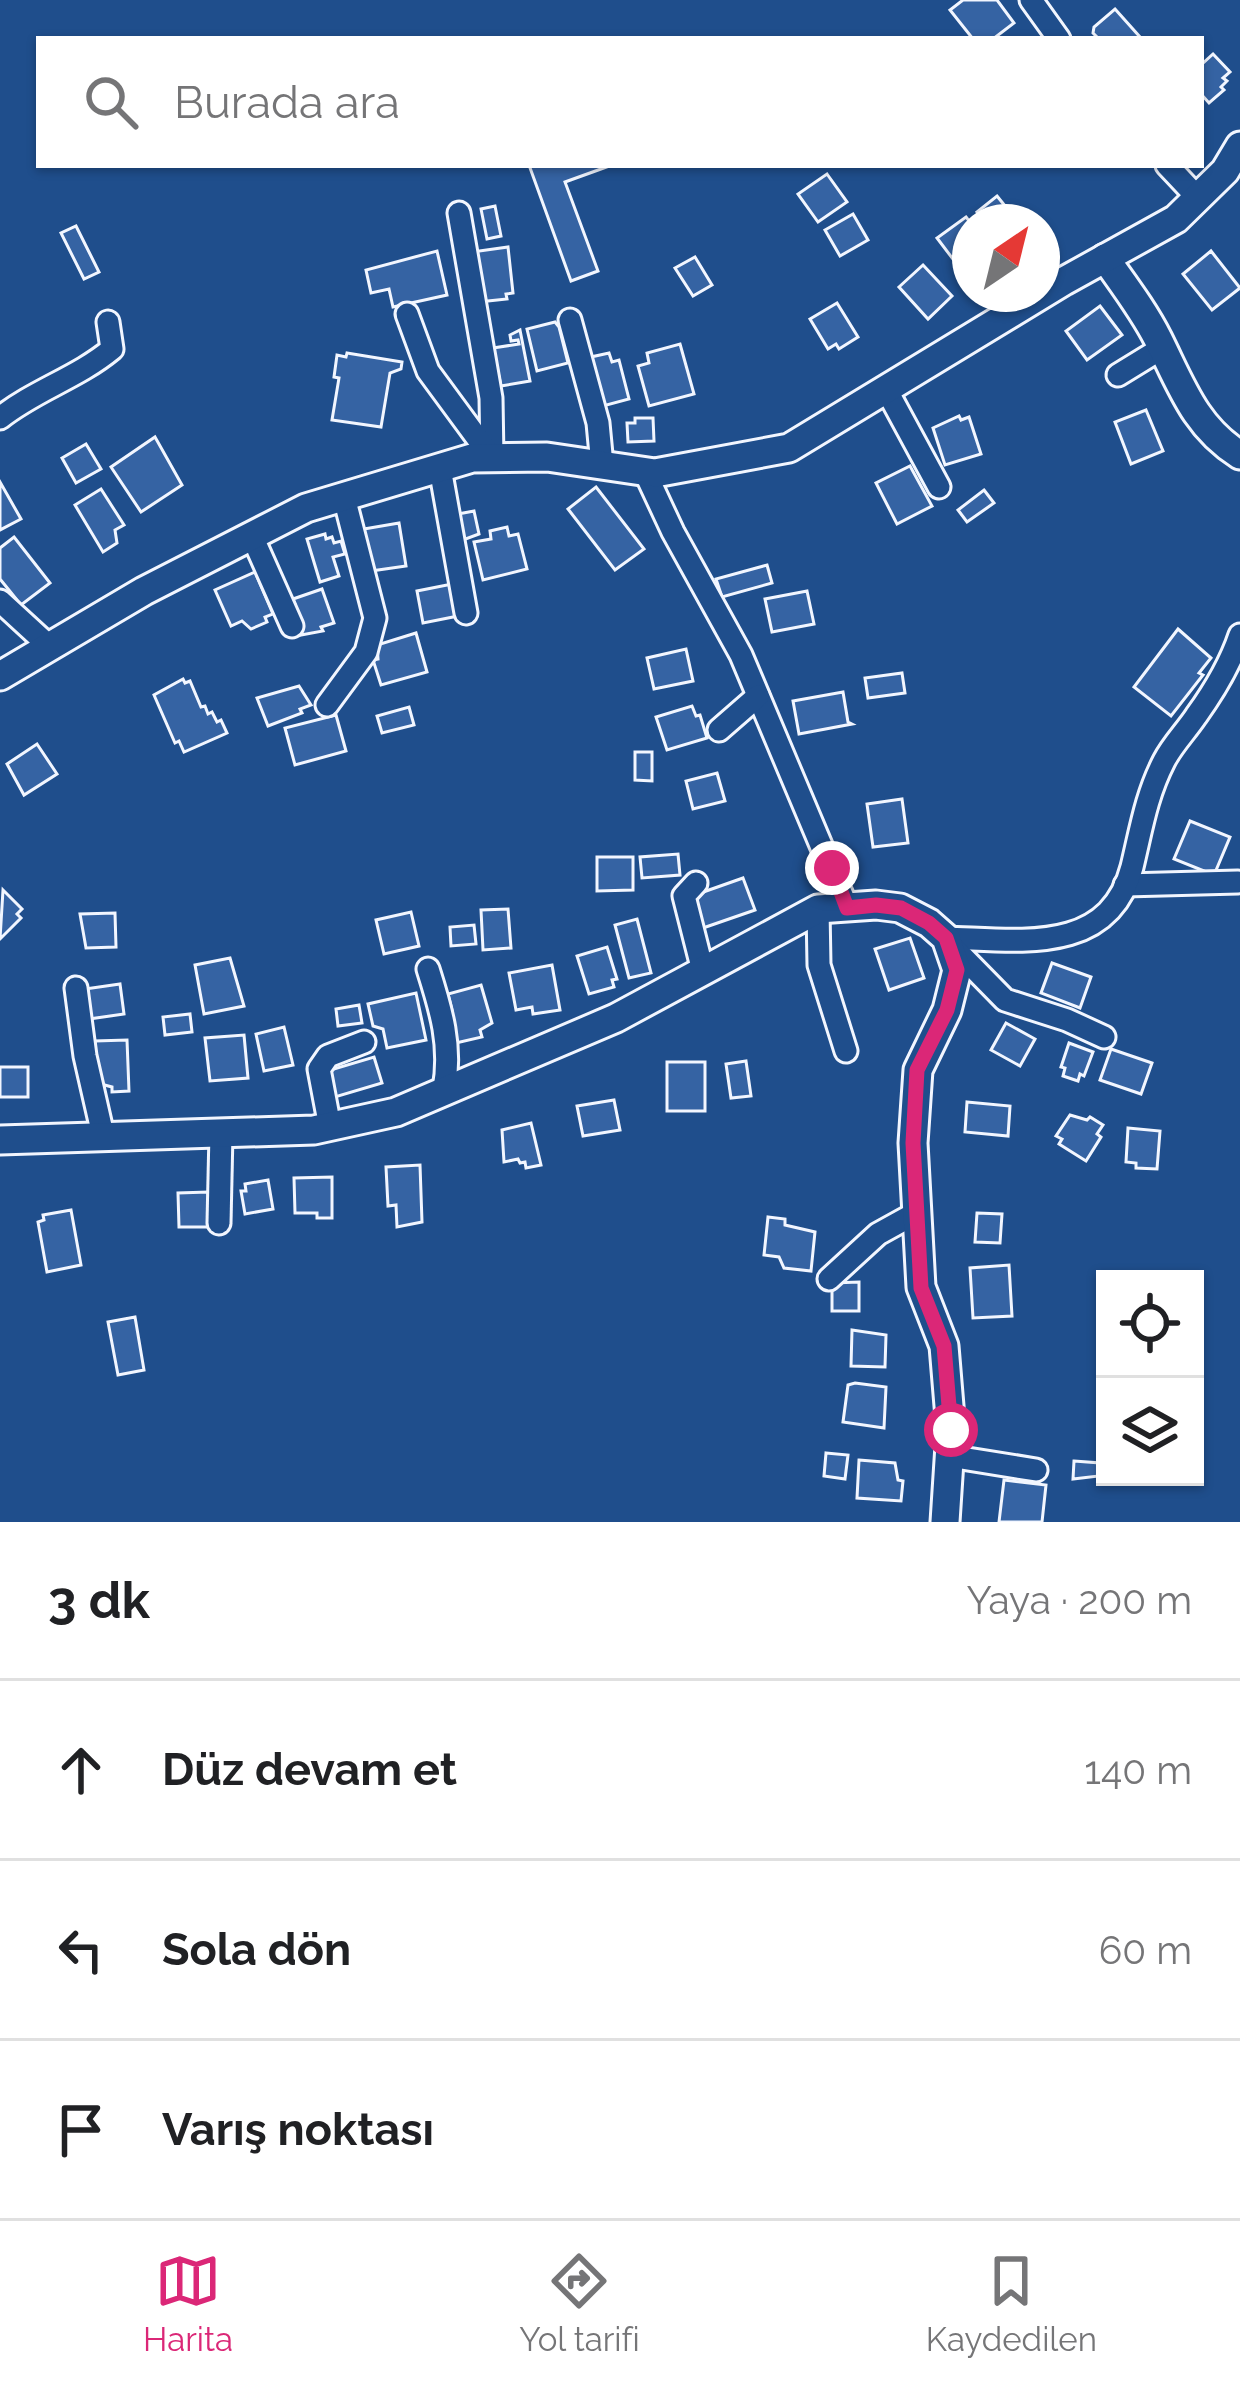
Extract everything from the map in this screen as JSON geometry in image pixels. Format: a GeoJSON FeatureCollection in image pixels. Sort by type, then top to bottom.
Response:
{"type":"FeatureCollection","features":[{"type":"Feature","properties":{"kind":"street"},"geometry":{"type":"LineString","coordinates":[[1031,0],[1057,36]]}},
{"type":"Feature","properties":{"kind":"street"},"geometry":{"type":"LineString","coordinates":[[0,676],[144,591],[306,508],[472,458],[547,457],[655,473],[789,448],[1176,220],[1225,170],[1240,146]]}},
{"type":"Feature","properties":{"kind":"street"},"geometry":{"type":"LineString","coordinates":[[1170,168],[1198,198]]}},
{"type":"Feature","properties":{"kind":"street"},"geometry":{"type":"LineString","coordinates":[[459,213],[491,398],[492,458]]}},
{"type":"Feature","properties":{"kind":"street"},"geometry":{"type":"LineString","coordinates":[[1106,258],[1162,348],[1192,410],[1219,442],[1240,455]]}},
{"type":"Feature","properties":{"kind":"street"},"geometry":{"type":"LineString","coordinates":[[407,314],[428,371],[492,458]]}},
{"type":"Feature","properties":{"kind":"street"},"geometry":{"type":"LineString","coordinates":[[570,320],[598,423],[602,465]]}},
{"type":"Feature","properties":{"kind":"street"},"geometry":{"type":"LineString","coordinates":[[0,418],[24,399],[88,369],[112,349],[108,322]]}},
{"type":"Feature","properties":{"kind":"street"},"geometry":{"type":"LineString","coordinates":[[1118,375],[1162,348]]}},
{"type":"Feature","properties":{"kind":"street"},"geometry":{"type":"LineString","coordinates":[[886,389],[939,487]]}},
{"type":"Feature","properties":{"kind":"street"},"geometry":{"type":"LineString","coordinates":[[440,468],[466,613]]}},
{"type":"Feature","properties":{"kind":"street"},"geometry":{"type":"LineString","coordinates":[[645,472],[758,696],[847,908]]}},
{"type":"Feature","properties":{"kind":"street"},"geometry":{"type":"LineString","coordinates":[[327,705],[366,652],[374,618],[344,497]]}},
{"type":"Feature","properties":{"kind":"street"},"geometry":{"type":"LineString","coordinates":[[252,536],[292,626]]}},
{"type":"Feature","properties":{"kind":"street"},"geometry":{"type":"LineString","coordinates":[[0,601],[50,646]]}},
{"type":"Feature","properties":{"kind":"street"},"geometry":{"type":"LineString","coordinates":[[946,938],[1069,936],[1096,925],[1120,899],[1142,814],[1165,757],[1230,664],[1240,635]]}},
{"type":"Feature","properties":{"kind":"street"},"geometry":{"type":"LineString","coordinates":[[719,730],[758,696]]}},
{"type":"Feature","properties":{"kind":"street"},"geometry":{"type":"LineString","coordinates":[[1125,885],[1238,882]]}},
{"type":"Feature","properties":{"kind":"street"},"geometry":{"type":"LineString","coordinates":[[696,883],[684,896],[703,970]]}},
{"type":"Feature","properties":{"kind":"street"},"geometry":{"type":"LineString","coordinates":[[0,1140],[330,1126],[396,1112],[616,1018],[818,909],[901,908],[946,938],[1005,1000],[1104,1037]]}},
{"type":"Feature","properties":{"kind":"street"},"geometry":{"type":"LineString","coordinates":[[818,909],[819,964],[846,1052]]}},
{"type":"Feature","properties":{"kind":"street"},"geometry":{"type":"LineString","coordinates":[[945,1522],[950,1456],[944,1346],[921,1288],[913,1143],[917,1070],[947,1010],[957,970],[946,938]]}},
{"type":"Feature","properties":{"kind":"street"},"geometry":{"type":"LineString","coordinates":[[428,969],[444,1019],[448,1064],[444,1089]]}},
{"type":"Feature","properties":{"kind":"street"},"geometry":{"type":"LineString","coordinates":[[76,988],[103,1136]]}},
{"type":"Feature","properties":{"kind":"street"},"geometry":{"type":"LineString","coordinates":[[330,1126],[319,1070],[328,1056],[364,1042]]}},
{"type":"Feature","properties":{"kind":"street"},"geometry":{"type":"LineString","coordinates":[[219,1223],[221,1133]]}},
{"type":"Feature","properties":{"kind":"street"},"geometry":{"type":"LineString","coordinates":[[829,1279],[878,1234],[916,1213]]}},
{"type":"Feature","properties":{"kind":"street"},"geometry":{"type":"LineString","coordinates":[[950,1456],[1036,1470]]}},
{"type":"Feature","properties":{"kind":"building"},"geometry":{"type":"Polygon","coordinates":[[[963,0],[997,0],[1014,23],[997,36],[971,36],[950,10],[963,0]]]}},
{"type":"Feature","properties":{"kind":"building"},"geometry":{"type":"Polygon","coordinates":[[[1115,9],[1139,36],[1096,36],[1094,27],[1115,9]]]}},
{"type":"Feature","properties":{"kind":"building"},"geometry":{"type":"Polygon","coordinates":[[[1213,54],[1230,72],[1223,78],[1227,81],[1221,87],[1224,90],[1209,103],[1204,97],[1204,62],[1213,54]]]}},
{"type":"Feature","properties":{"kind":"building"},"geometry":{"type":"Polygon","coordinates":[[[530,168],[604,168],[565,182],[598,271],[571,281],[530,168]]]}},
{"type":"Feature","properties":{"kind":"building"},"geometry":{"type":"Polygon","coordinates":[[[827,174],[847,202],[818,222],[798,194],[827,174]]]}},
{"type":"Feature","properties":{"kind":"building"},"geometry":{"type":"Polygon","coordinates":[[[495,206],[501,236],[487,239],[481,209],[495,206]]]}},
{"type":"Feature","properties":{"kind":"building"},"geometry":{"type":"Polygon","coordinates":[[[853,214],[868,240],[840,256],[825,230],[853,214]]]}},
{"type":"Feature","properties":{"kind":"building"},"geometry":{"type":"Polygon","coordinates":[[[76,226],[99,272],[84,279],[61,233],[76,226]]]}},
{"type":"Feature","properties":{"kind":"building"},"geometry":{"type":"Polygon","coordinates":[[[952,227],[952,258],[937,238],[952,227]]]}},
{"type":"Feature","properties":{"kind":"building"},"geometry":{"type":"Polygon","coordinates":[[[508,247],[513,293],[506,294],[507,299],[478,302],[472,252],[508,247]]]}},
{"type":"Feature","properties":{"kind":"building"},"geometry":{"type":"Polygon","coordinates":[[[437,251],[447,295],[393,307],[389,289],[371,293],[366,270],[437,251]]]}},
{"type":"Feature","properties":{"kind":"building"},"geometry":{"type":"Polygon","coordinates":[[[1211,251],[1240,288],[1212,310],[1183,274],[1211,251]]]}},
{"type":"Feature","properties":{"kind":"building"},"geometry":{"type":"Polygon","coordinates":[[[695,257],[712,285],[693,296],[675,268],[695,257]]]}},
{"type":"Feature","properties":{"kind":"building"},"geometry":{"type":"Polygon","coordinates":[[[923,265],[952,296],[928,319],[899,287],[923,265]]]}},
{"type":"Feature","properties":{"kind":"building"},"geometry":{"type":"Polygon","coordinates":[[[837,303],[858,337],[839,349],[836,344],[828,349],[810,319],[837,303]]]}},
{"type":"Feature","properties":{"kind":"building"},"geometry":{"type":"Polygon","coordinates":[[[1100,306],[1122,335],[1087,360],[1066,331],[1100,306]]]}},
{"type":"Feature","properties":{"kind":"building"},"geometry":{"type":"Polygon","coordinates":[[[555,322],[568,363],[537,371],[527,329],[555,322]]]}},
{"type":"Feature","properties":{"kind":"building"},"geometry":{"type":"Polygon","coordinates":[[[520,330],[530,381],[501,386],[493,348],[519,344],[510,335],[520,330]]]}},
{"type":"Feature","properties":{"kind":"building"},"geometry":{"type":"Polygon","coordinates":[[[680,344],[694,394],[649,406],[638,366],[649,363],[647,353],[680,344]]]}},
{"type":"Feature","properties":{"kind":"building"},"geometry":{"type":"Polygon","coordinates":[[[347,353],[402,362],[401,369],[390,373],[381,427],[332,420],[339,378],[334,377],[337,355],[346,357],[347,353]]]}},
{"type":"Feature","properties":{"kind":"building"},"geometry":{"type":"Polygon","coordinates":[[[609,353],[612,362],[619,360],[629,399],[603,406],[591,357],[609,353]]]}},
{"type":"Feature","properties":{"kind":"building"},"geometry":{"type":"Polygon","coordinates":[[[1146,410],[1163,451],[1131,464],[1115,422],[1146,410]]]}},
{"type":"Feature","properties":{"kind":"building"},"geometry":{"type":"Polygon","coordinates":[[[959,416],[961,420],[969,417],[981,454],[945,465],[933,428],[959,416]]]}},
{"type":"Feature","properties":{"kind":"building"},"geometry":{"type":"Polygon","coordinates":[[[635,418],[653,418],[654,441],[628,442],[627,423],[635,423],[635,418]]]}},
{"type":"Feature","properties":{"kind":"building"},"geometry":{"type":"Polygon","coordinates":[[[155,437],[182,485],[141,512],[111,467],[155,437]]]}},
{"type":"Feature","properties":{"kind":"building"},"geometry":{"type":"Polygon","coordinates":[[[86,444],[101,469],[76,483],[62,458],[86,444]]]}},
{"type":"Feature","properties":{"kind":"building"},"geometry":{"type":"Polygon","coordinates":[[[910,466],[932,506],[897,524],[876,483],[910,466]]]}},
{"type":"Feature","properties":{"kind":"building"},"geometry":{"type":"Polygon","coordinates":[[[0,482],[21,519],[0,530],[0,482]]]}},
{"type":"Feature","properties":{"kind":"building"},"geometry":{"type":"Polygon","coordinates":[[[596,487],[644,549],[615,570],[568,509],[596,487]]]}},
{"type":"Feature","properties":{"kind":"building"},"geometry":{"type":"Polygon","coordinates":[[[101,489],[124,525],[115,530],[117,543],[103,552],[75,505],[101,489]]]}},
{"type":"Feature","properties":{"kind":"building"},"geometry":{"type":"Polygon","coordinates":[[[984,490],[994,503],[967,522],[958,510],[984,490]]]}},
{"type":"Feature","properties":{"kind":"building"},"geometry":{"type":"Polygon","coordinates":[[[474,511],[479,534],[463,540],[458,514],[474,511]]]}},
{"type":"Feature","properties":{"kind":"building"},"geometry":{"type":"Polygon","coordinates":[[[399,523],[406,566],[371,571],[364,529],[399,523]]]}},
{"type":"Feature","properties":{"kind":"building"},"geometry":{"type":"Polygon","coordinates":[[[507,527],[509,536],[518,534],[527,569],[483,580],[474,542],[491,539],[490,531],[507,527]]]}},
{"type":"Feature","properties":{"kind":"building"},"geometry":{"type":"Polygon","coordinates":[[[325,534],[334,543],[341,541],[345,554],[333,557],[339,576],[320,582],[307,539],[325,534]]]}},
{"type":"Feature","properties":{"kind":"building"},"geometry":{"type":"Polygon","coordinates":[[[14,537],[50,583],[21,605],[0,579],[0,548],[14,537]]]}},
{"type":"Feature","properties":{"kind":"building"},"geometry":{"type":"Polygon","coordinates":[[[767,565],[772,583],[722,597],[716,579],[767,565]]]}},
{"type":"Feature","properties":{"kind":"building"},"geometry":{"type":"Polygon","coordinates":[[[255,572],[273,614],[251,629],[242,621],[231,626],[215,590],[255,572]]]}},
{"type":"Feature","properties":{"kind":"building"},"geometry":{"type":"Polygon","coordinates":[[[452,584],[458,616],[423,623],[417,591],[452,584]]]}},
{"type":"Feature","properties":{"kind":"building"},"geometry":{"type":"Polygon","coordinates":[[[322,589],[334,623],[321,627],[323,631],[301,635],[290,606],[295,604],[293,599],[322,589]]]}},
{"type":"Feature","properties":{"kind":"building"},"geometry":{"type":"Polygon","coordinates":[[[807,591],[814,624],[772,632],[765,599],[807,591]]]}},
{"type":"Feature","properties":{"kind":"building"},"geometry":{"type":"Polygon","coordinates":[[[1178,629],[1211,658],[1171,716],[1134,687],[1178,629]]]}},
{"type":"Feature","properties":{"kind":"building"},"geometry":{"type":"Polygon","coordinates":[[[416,633],[427,672],[381,685],[373,660],[378,659],[377,645],[416,633]]]}},
{"type":"Feature","properties":{"kind":"building"},"geometry":{"type":"Polygon","coordinates":[[[686,649],[693,681],[654,689],[647,658],[686,649]]]}},
{"type":"Feature","properties":{"kind":"building"},"geometry":{"type":"Polygon","coordinates":[[[902,673],[905,693],[868,698],[865,678],[902,673]]]}},
{"type":"Feature","properties":{"kind":"building"},"geometry":{"type":"Polygon","coordinates":[[[183,679],[190,681],[201,707],[212,712],[217,722],[221,720],[227,733],[184,752],[179,741],[175,743],[154,695],[183,679]]]}},
{"type":"Feature","properties":{"kind":"building"},"geometry":{"type":"Polygon","coordinates":[[[299,686],[311,705],[268,726],[257,698],[299,686]]]}},
{"type":"Feature","properties":{"kind":"building"},"geometry":{"type":"Polygon","coordinates":[[[843,692],[852,724],[799,734],[793,701],[843,692]]]}},
{"type":"Feature","properties":{"kind":"building"},"geometry":{"type":"Polygon","coordinates":[[[692,706],[707,738],[667,750],[656,717],[692,706]]]}},
{"type":"Feature","properties":{"kind":"building"},"geometry":{"type":"Polygon","coordinates":[[[409,707],[414,725],[382,733],[377,716],[409,707]]]}},
{"type":"Feature","properties":{"kind":"building"},"geometry":{"type":"Polygon","coordinates":[[[336,715],[346,751],[295,765],[285,728],[336,715]]]}},
{"type":"Feature","properties":{"kind":"building"},"geometry":{"type":"Polygon","coordinates":[[[37,744],[57,774],[24,795],[7,764],[37,744]]]}},
{"type":"Feature","properties":{"kind":"building"},"geometry":{"type":"Polygon","coordinates":[[[635,752],[652,752],[652,781],[635,780],[635,752]]]}},
{"type":"Feature","properties":{"kind":"building"},"geometry":{"type":"Polygon","coordinates":[[[717,773],[725,801],[693,809],[686,781],[717,773]]]}},
{"type":"Feature","properties":{"kind":"building"},"geometry":{"type":"Polygon","coordinates":[[[902,799],[908,843],[873,847],[867,804],[902,799]]]}},
{"type":"Feature","properties":{"kind":"building"},"geometry":{"type":"Polygon","coordinates":[[[1190,821],[1230,837],[1214,875],[1174,859],[1190,821]]]}},
{"type":"Feature","properties":{"kind":"building"},"geometry":{"type":"Polygon","coordinates":[[[678,854],[680,875],[642,878],[640,857],[678,854]]]}},
{"type":"Feature","properties":{"kind":"building"},"geometry":{"type":"Polygon","coordinates":[[[597,857],[633,857],[633,890],[597,891],[597,857]]]}},
{"type":"Feature","properties":{"kind":"building"},"geometry":{"type":"Polygon","coordinates":[[[743,878],[755,910],[703,928],[692,896],[743,878]]]}},
{"type":"Feature","properties":{"kind":"building"},"geometry":{"type":"Polygon","coordinates":[[[3,890],[22,909],[17,914],[21,918],[0,939],[3,890]]]}},
{"type":"Feature","properties":{"kind":"building"},"geometry":{"type":"Polygon","coordinates":[[[508,909],[511,948],[483,950],[481,910],[508,909]]]}},
{"type":"Feature","properties":{"kind":"building"},"geometry":{"type":"Polygon","coordinates":[[[411,912],[419,946],[384,954],[376,920],[411,912]]]}},
{"type":"Feature","properties":{"kind":"building"},"geometry":{"type":"Polygon","coordinates":[[[115,913],[116,947],[86,948],[80,914],[115,913]]]}},
{"type":"Feature","properties":{"kind":"building"},"geometry":{"type":"Polygon","coordinates":[[[637,919],[651,973],[629,978],[615,925],[637,919]]]}},
{"type":"Feature","properties":{"kind":"building"},"geometry":{"type":"Polygon","coordinates":[[[474,925],[476,944],[451,946],[450,927],[474,925]]]}},
{"type":"Feature","properties":{"kind":"building"},"geometry":{"type":"Polygon","coordinates":[[[910,938],[924,978],[889,990],[875,949],[910,938]]]}},
{"type":"Feature","properties":{"kind":"building"},"geometry":{"type":"Polygon","coordinates":[[[607,947],[617,979],[612,980],[614,987],[589,994],[577,956],[607,947]]]}},
{"type":"Feature","properties":{"kind":"building"},"geometry":{"type":"Polygon","coordinates":[[[230,958],[244,1006],[204,1014],[195,965],[230,958]]]}},
{"type":"Feature","properties":{"kind":"building"},"geometry":{"type":"Polygon","coordinates":[[[1052,963],[1091,977],[1080,1008],[1041,993],[1052,963]]]}},
{"type":"Feature","properties":{"kind":"building"},"geometry":{"type":"Polygon","coordinates":[[[552,965],[560,1010],[533,1014],[532,1007],[516,1010],[509,973],[552,965]]]}},
{"type":"Feature","properties":{"kind":"building"},"geometry":{"type":"Polygon","coordinates":[[[120,984],[124,1014],[89,1019],[85,989],[120,984]]]}},
{"type":"Feature","properties":{"kind":"building"},"geometry":{"type":"Polygon","coordinates":[[[481,985],[492,1023],[480,1030],[482,1037],[456,1043],[447,1012],[452,1010],[448,994],[481,985]]]}},
{"type":"Feature","properties":{"kind":"building"},"geometry":{"type":"Polygon","coordinates":[[[416,993],[426,1040],[387,1048],[383,1029],[373,1026],[368,1004],[416,993]]]}},
{"type":"Feature","properties":{"kind":"building"},"geometry":{"type":"Polygon","coordinates":[[[359,1005],[362,1023],[338,1026],[336,1009],[359,1005]]]}},
{"type":"Feature","properties":{"kind":"building"},"geometry":{"type":"Polygon","coordinates":[[[190,1014],[192,1032],[165,1035],[163,1017],[190,1014]]]}},
{"type":"Feature","properties":{"kind":"building"},"geometry":{"type":"Polygon","coordinates":[[[1006,1023],[1035,1039],[1020,1066],[991,1050],[1006,1023]]]}},
{"type":"Feature","properties":{"kind":"building"},"geometry":{"type":"Polygon","coordinates":[[[284,1027],[293,1065],[264,1071],[256,1034],[284,1027]]]}},
{"type":"Feature","properties":{"kind":"building"},"geometry":{"type":"Polygon","coordinates":[[[244,1035],[248,1078],[210,1081],[205,1038],[244,1035]]]}},
{"type":"Feature","properties":{"kind":"building"},"geometry":{"type":"Polygon","coordinates":[[[127,1040],[129,1091],[112,1092],[112,1087],[97,1083],[95,1041],[127,1040]]]}},
{"type":"Feature","properties":{"kind":"building"},"geometry":{"type":"Polygon","coordinates":[[[1069,1043],[1093,1052],[1078,1081],[1063,1076],[1069,1043]]]}},
{"type":"Feature","properties":{"kind":"building"},"geometry":{"type":"Polygon","coordinates":[[[1111,1049],[1152,1063],[1141,1094],[1100,1080],[1111,1049]]]}},
{"type":"Feature","properties":{"kind":"building"},"geometry":{"type":"Polygon","coordinates":[[[374,1057],[382,1083],[335,1097],[327,1071],[374,1057]]]}},
{"type":"Feature","properties":{"kind":"building"},"geometry":{"type":"Polygon","coordinates":[[[746,1061],[751,1096],[731,1098],[726,1064],[746,1061]]]}},
{"type":"Feature","properties":{"kind":"building"},"geometry":{"type":"Polygon","coordinates":[[[667,1062],[705,1062],[705,1111],[667,1111],[667,1062]]]}},
{"type":"Feature","properties":{"kind":"building"},"geometry":{"type":"Polygon","coordinates":[[[0,1067],[28,1067],[28,1097],[0,1097],[0,1067]]]}},
{"type":"Feature","properties":{"kind":"building"},"geometry":{"type":"Polygon","coordinates":[[[614,1100],[620,1130],[583,1136],[577,1106],[614,1100]]]}},
{"type":"Feature","properties":{"kind":"building"},"geometry":{"type":"Polygon","coordinates":[[[967,1102],[1010,1106],[1008,1136],[965,1132],[967,1102]]]}},
{"type":"Feature","properties":{"kind":"building"},"geometry":{"type":"Polygon","coordinates":[[[1070,1115],[1090,1117],[1103,1125],[1086,1161],[1059,1144],[1062,1139],[1056,1136],[1070,1115]]]}},
{"type":"Feature","properties":{"kind":"building"},"geometry":{"type":"Polygon","coordinates":[[[531,1123],[541,1165],[526,1168],[518,1159],[504,1162],[502,1130],[531,1123]]]}},
{"type":"Feature","properties":{"kind":"building"},"geometry":{"type":"Polygon","coordinates":[[[1128,1128],[1160,1131],[1157,1169],[1136,1168],[1136,1163],[1126,1162],[1128,1128]]]}},
{"type":"Feature","properties":{"kind":"building"},"geometry":{"type":"Polygon","coordinates":[[[420,1165],[422,1222],[397,1227],[396,1205],[388,1206],[386,1167],[420,1165]]]}},
{"type":"Feature","properties":{"kind":"building"},"geometry":{"type":"Polygon","coordinates":[[[332,1177],[332,1218],[295,1213],[294,1178],[332,1177]]]}},
{"type":"Feature","properties":{"kind":"building"},"geometry":{"type":"Polygon","coordinates":[[[268,1180],[273,1209],[245,1214],[241,1191],[246,1191],[245,1184],[268,1180]]]}},
{"type":"Feature","properties":{"kind":"building"},"geometry":{"type":"Polygon","coordinates":[[[208,1192],[210,1227],[179,1227],[178,1193],[208,1192]]]}},
{"type":"Feature","properties":{"kind":"building"},"geometry":{"type":"Polygon","coordinates":[[[71,1210],[81,1265],[47,1272],[38,1222],[44,1220],[43,1215],[71,1210]]]}},
{"type":"Feature","properties":{"kind":"building"},"geometry":{"type":"Polygon","coordinates":[[[977,1213],[1002,1214],[1000,1243],[975,1242],[977,1213]]]}},
{"type":"Feature","properties":{"kind":"building"},"geometry":{"type":"Polygon","coordinates":[[[768,1217],[815,1232],[811,1271],[784,1268],[779,1257],[764,1255],[768,1217]]]}},
{"type":"Feature","properties":{"kind":"building"},"geometry":{"type":"Polygon","coordinates":[[[1009,1265],[1012,1316],[973,1318],[970,1268],[1009,1265]]]}},
{"type":"Feature","properties":{"kind":"building"},"geometry":{"type":"Polygon","coordinates":[[[859,1282],[859,1311],[832,1311],[832,1283],[859,1282]]]}},
{"type":"Feature","properties":{"kind":"building"},"geometry":{"type":"Polygon","coordinates":[[[135,1317],[144,1370],[118,1375],[108,1322],[135,1317]]]}},
{"type":"Feature","properties":{"kind":"building"},"geometry":{"type":"Polygon","coordinates":[[[852,1330],[886,1335],[885,1367],[851,1366],[852,1330]]]}},
{"type":"Feature","properties":{"kind":"building"},"geometry":{"type":"Polygon","coordinates":[[[848,1385],[886,1387],[884,1428],[843,1422],[848,1385]]]}},
{"type":"Feature","properties":{"kind":"building"},"geometry":{"type":"Polygon","coordinates":[[[826,1453],[848,1455],[845,1479],[824,1476],[826,1453]]]}},
{"type":"Feature","properties":{"kind":"building"},"geometry":{"type":"Polygon","coordinates":[[[859,1460],[895,1463],[898,1480],[903,1481],[901,1501],[857,1498],[859,1460]]]}},
{"type":"Feature","properties":{"kind":"building"},"geometry":{"type":"Polygon","coordinates":[[[1074,1461],[1096,1463],[1096,1476],[1073,1479],[1074,1461]]]}},
{"type":"Feature","properties":{"kind":"building"},"geometry":{"type":"Polygon","coordinates":[[[1004,1480],[1046,1485],[1042,1522],[999,1522],[1004,1480]]]}},
{"type":"Feature","properties":{"kind":"route"},"geometry":{"type":"LineString","coordinates":[[832,868],[847,908],[901,908],[929,923],[946,938],[957,970],[947,1010],[917,1070],[913,1143],[921,1288],[944,1346],[951,1430]]}}]}
